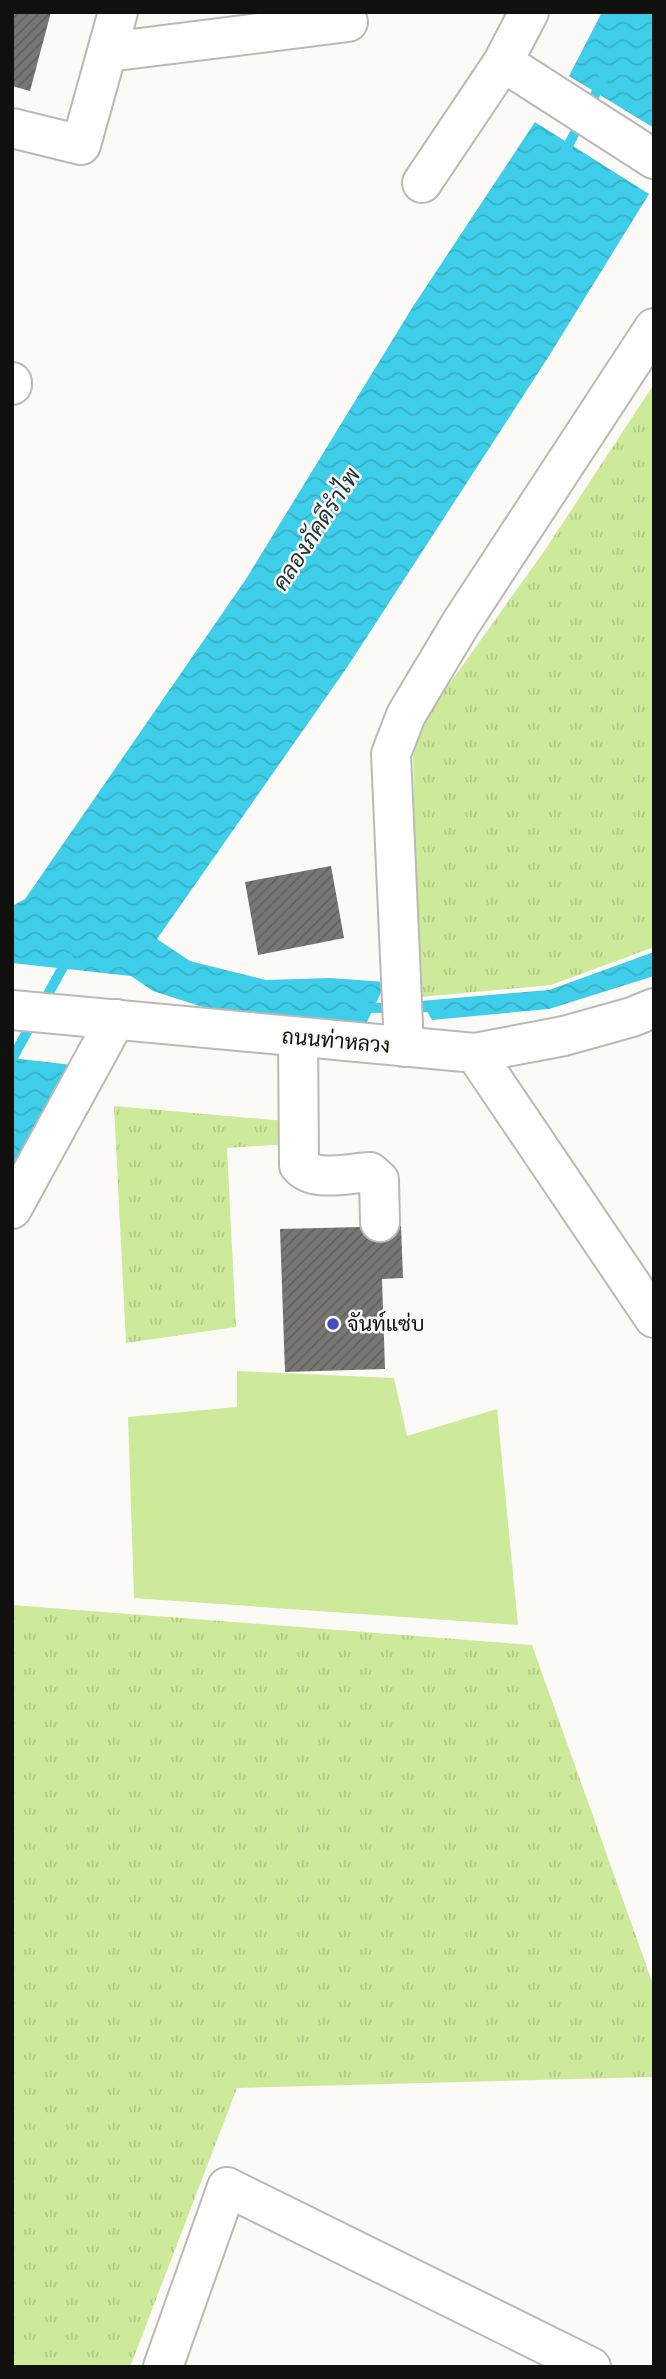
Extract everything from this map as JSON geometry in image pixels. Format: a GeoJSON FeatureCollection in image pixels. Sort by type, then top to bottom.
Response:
{"type":"FeatureCollection","features":[{"type":"Feature","properties":{"kind":"street"},"geometry":{"type":"LineString","coordinates":[[12,128],[81,145],[118,12]]}},
{"type":"Feature","properties":{"kind":"street"},"geometry":{"type":"LineString","coordinates":[[422,183],[503,62],[529,12]]}},
{"type":"Feature","properties":{"kind":"street"},"geometry":{"type":"LineString","coordinates":[[108,52],[348,23]]}},
{"type":"Feature","properties":{"kind":"street"},"geometry":{"type":"LineString","coordinates":[[503,62],[654,159]]}},
{"type":"Feature","properties":{"kind":"street"},"geometry":{"type":"LineString","coordinates":[[404,1047],[391,754],[406,715],[461,623],[654,328]]}},
{"type":"Feature","properties":{"kind":"street","name":"ถนนท่าหลวง"},"geometry":{"type":"LineString","coordinates":[[12,1010],[475,1053],[564,1037],[654,1008]]}},
{"type":"Feature","properties":{"kind":"street"},"geometry":{"type":"LineString","coordinates":[[12,1209],[104,1019]]}},
{"type":"Feature","properties":{"kind":"street"},"geometry":{"type":"LineString","coordinates":[[298,1038],[299,1165],[304,1171],[314,1175],[370,1172],[375,1175],[379,1180],[380,1222]]}},
{"type":"Feature","properties":{"kind":"street"},"geometry":{"type":"LineString","coordinates":[[475,1053],[654,1318]]}},
{"type":"Feature","properties":{"kind":"street"},"geometry":{"type":"LineString","coordinates":[[163,2367],[227,2187],[591,2367]]}},
{"type":"Feature","properties":{"kind":"green space"},"geometry":{"type":"Polygon","coordinates":[[[654,384],[654,947],[551,985],[421,997],[415,889],[413,735],[545,550],[654,384]]]}},
{"type":"Feature","properties":{"kind":"green space"},"geometry":{"type":"Polygon","coordinates":[[[114,1106],[286,1121],[288,1144],[227,1148],[236,1327],[126,1343],[114,1106]]]}},
{"type":"Feature","properties":{"kind":"green space"},"geometry":{"type":"Polygon","coordinates":[[[237,1371],[394,1378],[407,1436],[497,1409],[518,1625],[134,1598],[128,1417],[237,1407],[237,1371]]]}},
{"type":"Feature","properties":{"kind":"green space"},"geometry":{"type":"Polygon","coordinates":[[[12,1605],[532,1645],[654,1987],[654,2077],[237,2088],[130,2367],[12,2367],[12,1605]]]}},
{"type":"Feature","properties":{"kind":"water"},"geometry":{"type":"Polygon","coordinates":[[[602,12],[654,12],[654,128],[569,76],[602,12]]]}},
{"type":"Feature","properties":{"kind":"water"},"geometry":{"type":"Polygon","coordinates":[[[535,122],[649,194],[549,356],[348,666],[157,939],[190,961],[266,980],[330,978],[386,982],[367,1022],[282,1025],[212,1010],[153,991],[131,976],[12,963],[12,906],[25,899],[246,579],[412,308],[535,122]]]}},
{"type":"Feature","properties":{"kind":"water"},"geometry":{"type":"Polygon","coordinates":[[[654,952],[654,976],[549,1009],[432,1020],[421,1001],[549,990],[654,952]]]}},
{"type":"Feature","properties":{"kind":"water"},"geometry":{"type":"Polygon","coordinates":[[[12,1058],[81,1066],[12,1190],[12,1058]]]}},
{"type":"Feature","properties":{"kind":"building"},"geometry":{"type":"Polygon","coordinates":[[[12,12],[51,12],[30,91],[12,86],[12,12]]]}},
{"type":"Feature","properties":{"kind":"building"},"geometry":{"type":"Polygon","coordinates":[[[331,866],[344,938],[258,955],[245,882],[331,866]]]}},
{"type":"Feature","properties":{"kind":"building","name":"จันท์แซ่บ"},"geometry":{"type":"Polygon","coordinates":[[[401,1226],[403,1278],[382,1279],[385,1369],[285,1372],[280,1229],[401,1226]]]}},
{"type":"Feature","properties":{"kind":"waterway","name":"คลองภัคดีรำไพ"},"geometry":{"type":"LineString","coordinates":[[563,155],[603,80]]}},
{"type":"Feature","properties":{"kind":"waterway","name":"คลองภัคดีรำไพ"},"geometry":{"type":"LineString","coordinates":[[42,1005],[68,958]]}},
{"type":"Feature","properties":{"kind":"waterway"},"geometry":{"type":"LineString","coordinates":[[361,1008],[439,1007]]}},
{"type":"Feature","properties":{"kind":"waterway","name":"คลองภัคดีรำไพ"},"geometry":{"type":"LineString","coordinates":[[12,1059],[34,1019]]}},
{"type":"Feature","properties":{"kind":"place","name":"จันท์แซ่บ"},"geometry":{"type":"Point","coordinates":[333,1324]}}]}
